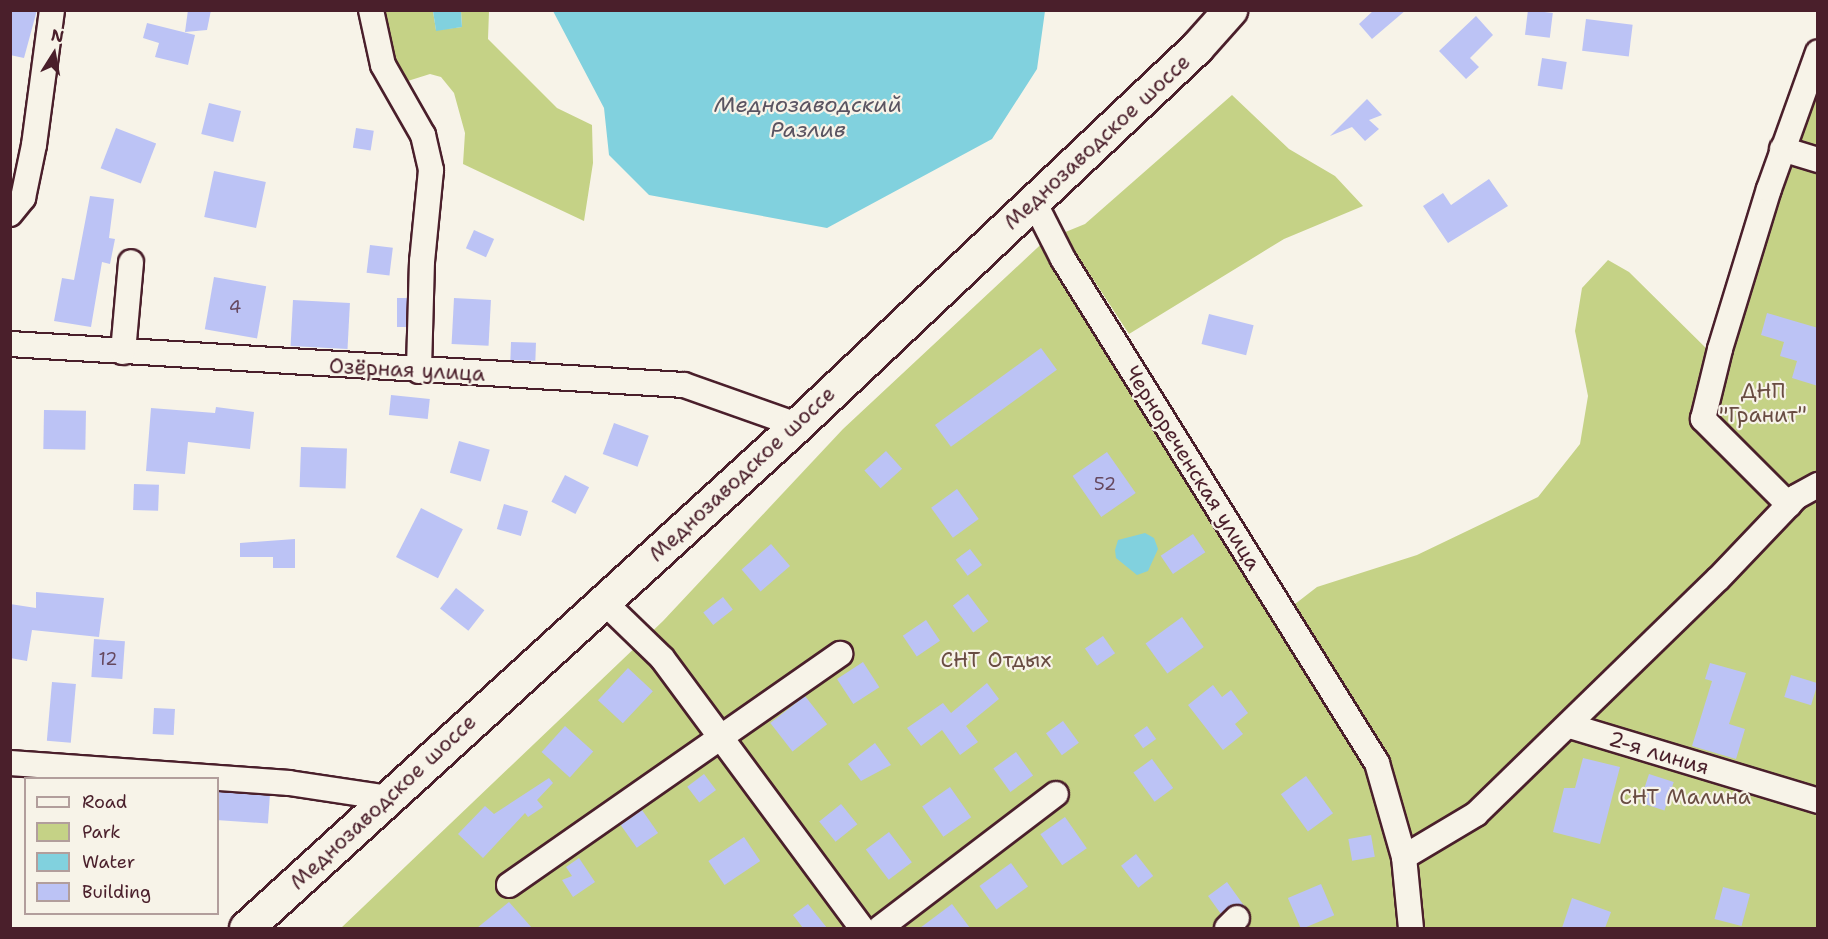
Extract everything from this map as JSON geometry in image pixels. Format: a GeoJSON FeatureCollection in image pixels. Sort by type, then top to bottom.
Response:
{"type":"FeatureCollection","features":[{"type":"Feature","properties":{"kind":"main road","name":"Меднозаводское шоссе"},"geometry":{"type":"LineString","coordinates":[[246,928],[797,424],[1197,47],[1230,10]]}},
{"type":"Feature","properties":{"kind":"street"},"geometry":{"type":"LineString","coordinates":[[10,214],[23,198],[34,145],[52,10]]}},
{"type":"Feature","properties":{"kind":"street"},"geometry":{"type":"LineString","coordinates":[[371,10],[383,65],[423,135],[430,170],[422,261],[419,371]]}},
{"type":"Feature","properties":{"kind":"street"},"geometry":{"type":"LineString","coordinates":[[1789,505],[1703,419],[1722,341],[1782,149],[1818,52]]}},
{"type":"Feature","properties":{"kind":"street"},"geometry":{"type":"LineString","coordinates":[[1782,149],[1818,160]]}},
{"type":"Feature","properties":{"kind":"street","name":"Чернореченская улица"},"geometry":{"type":"LineString","coordinates":[[1034,202],[1063,259],[1377,762],[1404,857],[1411,928]]}},
{"type":"Feature","properties":{"kind":"street"},"geometry":{"type":"LineString","coordinates":[[123,352],[131,262]]}},
{"type":"Feature","properties":{"kind":"street","name":"Озёрная улица"},"geometry":{"type":"LineString","coordinates":[[10,344],[419,371],[684,385],[797,424]]}},
{"type":"Feature","properties":{"kind":"street"},"geometry":{"type":"LineString","coordinates":[[1404,857],[1476,814],[1570,726],[1789,505],[1816,484]]}},
{"type":"Feature","properties":{"kind":"street"},"geometry":{"type":"LineString","coordinates":[[603,601],[662,658],[862,928]]}},
{"type":"Feature","properties":{"kind":"street"},"geometry":{"type":"LineString","coordinates":[[509,885],[720,735],[840,654]]}},
{"type":"Feature","properties":{"kind":"street","name":"2-я линия"},"geometry":{"type":"LineString","coordinates":[[1570,726],[1818,801]]}},
{"type":"Feature","properties":{"kind":"street"},"geometry":{"type":"LineString","coordinates":[[10,763],[205,777]]}},
{"type":"Feature","properties":{"kind":"street"},"geometry":{"type":"LineString","coordinates":[[219,778],[289,783],[388,798]]}},
{"type":"Feature","properties":{"kind":"street"},"geometry":{"type":"LineString","coordinates":[[880,928],[1056,794]]}},
{"type":"Feature","properties":{"kind":"green space"},"geometry":{"type":"Polygon","coordinates":[[[371,11],[433,11],[436,30],[462,27],[461,11],[489,11],[488,39],[557,108],[592,125],[593,163],[584,221],[463,164],[465,133],[454,93],[441,77],[430,74],[395,85],[371,11]]]}},
{"type":"Feature","properties":{"kind":"green space","name":"СНТ Отдых"},"geometry":{"type":"Polygon","coordinates":[[[1817,52],[1817,928],[341,928],[663,621],[843,429],[1051,235],[1281,608],[1295,604],[1317,587],[1417,555],[1538,497],[1580,444],[1588,396],[1575,331],[1582,288],[1608,260],[1629,272],[1717,359],[1817,52]]]}},
{"type":"Feature","properties":{"kind":"green space"},"geometry":{"type":"Polygon","coordinates":[[[1232,95],[1289,149],[1335,176],[1363,206],[1284,239],[1129,334],[1063,233],[1085,224],[1232,95]]]}},
{"type":"Feature","properties":{"kind":"water"},"geometry":{"type":"Polygon","coordinates":[[[433,11],[461,11],[462,27],[436,31],[433,11]]]}},
{"type":"Feature","properties":{"kind":"water","name":"Меднозаводский Разлив"},"geometry":{"type":"Polygon","coordinates":[[[553,11],[1045,11],[1037,69],[992,139],[827,228],[649,195],[609,155],[604,108],[553,11]]]}},
{"type":"Feature","properties":{"kind":"water"},"geometry":{"type":"Polygon","coordinates":[[[1145,533],[1154,538],[1158,549],[1148,571],[1137,575],[1116,558],[1115,550],[1118,540],[1145,533]]]}},
{"type":"Feature","properties":{"kind":"building"},"geometry":{"type":"Polygon","coordinates":[[[10,10],[37,10],[24,58],[10,55],[10,10]]]}},
{"type":"Feature","properties":{"kind":"building"},"geometry":{"type":"Polygon","coordinates":[[[188,10],[211,10],[207,30],[185,32],[188,10]]]}},
{"type":"Feature","properties":{"kind":"building"},"geometry":{"type":"Polygon","coordinates":[[[1374,10],[1406,10],[1372,39],[1359,24],[1374,10]]]}},
{"type":"Feature","properties":{"kind":"building"},"geometry":{"type":"Polygon","coordinates":[[[1528,10],[1553,13],[1550,38],[1525,35],[1528,10]]]}},
{"type":"Feature","properties":{"kind":"building"},"geometry":{"type":"Polygon","coordinates":[[[1476,16],[1493,35],[1470,58],[1479,67],[1466,79],[1439,51],[1476,16]]]}},
{"type":"Feature","properties":{"kind":"building"},"geometry":{"type":"Polygon","coordinates":[[[1586,19],[1633,25],[1629,56],[1582,51],[1586,19]]]}},
{"type":"Feature","properties":{"kind":"building"},"geometry":{"type":"Polygon","coordinates":[[[147,23],[195,35],[188,65],[155,57],[159,43],[143,38],[147,23]]]}},
{"type":"Feature","properties":{"kind":"building"},"geometry":{"type":"Polygon","coordinates":[[[1542,58],[1567,62],[1562,90],[1538,86],[1542,58]]]}},
{"type":"Feature","properties":{"kind":"building"},"geometry":{"type":"Polygon","coordinates":[[[1367,99],[1382,115],[1369,120],[1379,129],[1365,141],[1352,127],[1330,136],[1367,99]]]}},
{"type":"Feature","properties":{"kind":"building"},"geometry":{"type":"Polygon","coordinates":[[[209,103],[241,111],[233,142],[201,134],[209,103]]]}},
{"type":"Feature","properties":{"kind":"building"},"geometry":{"type":"Polygon","coordinates":[[[116,128],[156,143],[141,184],[101,168],[116,128]]]}},
{"type":"Feature","properties":{"kind":"building"},"geometry":{"type":"Polygon","coordinates":[[[356,128],[374,131],[371,151],[353,148],[356,128]]]}},
{"type":"Feature","properties":{"kind":"building"},"geometry":{"type":"Polygon","coordinates":[[[214,171],[266,182],[256,228],[204,217],[214,171]]]}},
{"type":"Feature","properties":{"kind":"building"},"geometry":{"type":"Polygon","coordinates":[[[1489,179],[1508,206],[1448,243],[1423,206],[1443,193],[1451,205],[1489,179]]]}},
{"type":"Feature","properties":{"kind":"building"},"geometry":{"type":"Polygon","coordinates":[[[90,196],[114,199],[109,238],[115,239],[110,264],[102,262],[91,327],[54,321],[62,278],[74,280],[90,196]]]}},
{"type":"Feature","properties":{"kind":"building"},"geometry":{"type":"Polygon","coordinates":[[[474,230],[494,239],[486,257],[466,248],[474,230]]]}},
{"type":"Feature","properties":{"kind":"building"},"geometry":{"type":"Polygon","coordinates":[[[370,245],[393,248],[389,276],[367,273],[370,245]]]}},
{"type":"Feature","properties":{"kind":"building"},"geometry":{"type":"Polygon","coordinates":[[[214,277],[266,286],[257,338],[205,329],[214,277]]]}},
{"type":"Feature","properties":{"kind":"building"},"geometry":{"type":"Polygon","coordinates":[[[397,298],[407,298],[407,327],[397,327],[397,298]]]}},
{"type":"Feature","properties":{"kind":"building"},"geometry":{"type":"Polygon","coordinates":[[[454,298],[491,300],[489,346],[452,344],[454,298]]]}},
{"type":"Feature","properties":{"kind":"building"},"geometry":{"type":"Polygon","coordinates":[[[293,300],[350,303],[348,349],[291,346],[293,300]]]}},
{"type":"Feature","properties":{"kind":"building"},"geometry":{"type":"Polygon","coordinates":[[[1767,313],[1818,328],[1818,386],[1792,378],[1797,361],[1780,356],[1784,342],[1761,335],[1767,313]]]}},
{"type":"Feature","properties":{"kind":"building"},"geometry":{"type":"Polygon","coordinates":[[[1209,314],[1254,325],[1246,355],[1202,344],[1209,314]]]}},
{"type":"Feature","properties":{"kind":"building"},"geometry":{"type":"Polygon","coordinates":[[[511,342],[536,343],[535,361],[510,360],[511,342]]]}},
{"type":"Feature","properties":{"kind":"building"},"geometry":{"type":"Polygon","coordinates":[[[1041,348],[1057,370],[951,447],[935,425],[1041,348]]]}},
{"type":"Feature","properties":{"kind":"building"},"geometry":{"type":"Polygon","coordinates":[[[391,395],[430,399],[428,419],[389,415],[391,395]]]}},
{"type":"Feature","properties":{"kind":"building"},"geometry":{"type":"Polygon","coordinates":[[[216,407],[254,412],[250,449],[188,442],[185,474],[146,471],[151,408],[215,413],[216,407]]]}},
{"type":"Feature","properties":{"kind":"building"},"geometry":{"type":"Polygon","coordinates":[[[44,410],[86,411],[85,450],[43,449],[44,410]]]}},
{"type":"Feature","properties":{"kind":"building"},"geometry":{"type":"Polygon","coordinates":[[[614,423],[649,436],[637,467],[603,454],[614,423]]]}},
{"type":"Feature","properties":{"kind":"building"},"geometry":{"type":"Polygon","coordinates":[[[459,441],[490,450],[481,482],[450,473],[459,441]]]}},
{"type":"Feature","properties":{"kind":"building"},"geometry":{"type":"Polygon","coordinates":[[[301,447],[347,449],[346,489],[300,487],[301,447]]]}},
{"type":"Feature","properties":{"kind":"building"},"geometry":{"type":"Polygon","coordinates":[[[886,451],[902,469],[881,488],[864,470],[886,451]]]}},
{"type":"Feature","properties":{"kind":"building"},"geometry":{"type":"Polygon","coordinates":[[[1107,452],[1136,493],[1101,517],[1073,476],[1107,452]]]}},
{"type":"Feature","properties":{"kind":"building"},"geometry":{"type":"Polygon","coordinates":[[[565,475],[589,487],[575,514],[551,502],[565,475]]]}},
{"type":"Feature","properties":{"kind":"building"},"geometry":{"type":"Polygon","coordinates":[[[134,484],[159,485],[158,511],[133,510],[134,484]]]}},
{"type":"Feature","properties":{"kind":"building"},"geometry":{"type":"Polygon","coordinates":[[[957,489],[979,519],[953,538],[931,508],[957,489]]]}},
{"type":"Feature","properties":{"kind":"building"},"geometry":{"type":"Polygon","coordinates":[[[504,504],[528,511],[521,536],[497,529],[504,504]]]}},
{"type":"Feature","properties":{"kind":"building"},"geometry":{"type":"Polygon","coordinates":[[[421,508],[463,529],[438,578],[396,557],[421,508]]]}},
{"type":"Feature","properties":{"kind":"building"},"geometry":{"type":"Polygon","coordinates":[[[1193,534],[1205,552],[1173,574],[1161,556],[1193,534]]]}},
{"type":"Feature","properties":{"kind":"building"},"geometry":{"type":"Polygon","coordinates":[[[295,539],[295,568],[273,568],[273,557],[240,557],[240,543],[295,539]]]}},
{"type":"Feature","properties":{"kind":"building"},"geometry":{"type":"Polygon","coordinates":[[[771,544],[790,566],[761,591],[742,570],[771,544]]]}},
{"type":"Feature","properties":{"kind":"building"},"geometry":{"type":"Polygon","coordinates":[[[970,549],[982,565],[968,576],[956,560],[970,549]]]}},
{"type":"Feature","properties":{"kind":"building"},"geometry":{"type":"Polygon","coordinates":[[[456,588],[484,610],[468,631],[440,608],[456,588]]]}},
{"type":"Feature","properties":{"kind":"building"},"geometry":{"type":"Polygon","coordinates":[[[36,592],[104,598],[99,637],[32,630],[27,661],[10,658],[10,604],[36,608],[36,592]]]}},
{"type":"Feature","properties":{"kind":"building"},"geometry":{"type":"Polygon","coordinates":[[[968,594],[988,621],[973,633],[953,605],[968,594]]]}},
{"type":"Feature","properties":{"kind":"building"},"geometry":{"type":"Polygon","coordinates":[[[723,597],[733,610],[713,625],[703,612],[723,597]]]}},
{"type":"Feature","properties":{"kind":"building"},"geometry":{"type":"Polygon","coordinates":[[[1182,617],[1204,647],[1167,673],[1146,643],[1182,617]]]}},
{"type":"Feature","properties":{"kind":"building"},"geometry":{"type":"Polygon","coordinates":[[[926,620],[940,641],[917,656],[903,636],[926,620]]]}},
{"type":"Feature","properties":{"kind":"building"},"geometry":{"type":"Polygon","coordinates":[[[1103,636],[1115,653],[1097,666],[1085,649],[1103,636]]]}},
{"type":"Feature","properties":{"kind":"building"},"geometry":{"type":"Polygon","coordinates":[[[94,639],[125,641],[122,679],[91,677],[94,639]]]}},
{"type":"Feature","properties":{"kind":"building"},"geometry":{"type":"Polygon","coordinates":[[[863,662],[879,687],[853,704],[837,679],[863,662]]]}},
{"type":"Feature","properties":{"kind":"building"},"geometry":{"type":"Polygon","coordinates":[[[1710,663],[1746,673],[1729,724],[1745,729],[1736,759],[1692,746],[1712,681],[1705,679],[1710,663]]]}},
{"type":"Feature","properties":{"kind":"building"},"geometry":{"type":"Polygon","coordinates":[[[628,668],[653,691],[623,723],[598,700],[628,668]]]}},
{"type":"Feature","properties":{"kind":"building"},"geometry":{"type":"Polygon","coordinates":[[[1791,675],[1818,683],[1811,705],[1784,697],[1791,675]]]}},
{"type":"Feature","properties":{"kind":"building"},"geometry":{"type":"Polygon","coordinates":[[[52,682],[76,684],[71,743],[47,741],[52,682]]]}},
{"type":"Feature","properties":{"kind":"building"},"geometry":{"type":"Polygon","coordinates":[[[987,683],[999,699],[966,726],[978,742],[960,755],[942,730],[921,746],[907,728],[943,703],[951,713],[987,683]]]}},
{"type":"Feature","properties":{"kind":"building"},"geometry":{"type":"Polygon","coordinates":[[[1213,685],[1222,697],[1231,690],[1248,713],[1235,724],[1243,734],[1223,750],[1188,705],[1213,685]]]}},
{"type":"Feature","properties":{"kind":"building"},"geometry":{"type":"Polygon","coordinates":[[[805,696],[827,724],[792,751],[770,723],[805,696]]]}},
{"type":"Feature","properties":{"kind":"building"},"geometry":{"type":"Polygon","coordinates":[[[154,708],[175,709],[174,735],[153,734],[154,708]]]}},
{"type":"Feature","properties":{"kind":"building"},"geometry":{"type":"Polygon","coordinates":[[[1063,721],[1079,743],[1062,755],[1046,733],[1063,721]]]}},
{"type":"Feature","properties":{"kind":"building"},"geometry":{"type":"Polygon","coordinates":[[[565,726],[593,751],[570,777],[542,752],[565,726]]]}},
{"type":"Feature","properties":{"kind":"building"},"geometry":{"type":"Polygon","coordinates":[[[1147,726],[1156,739],[1143,748],[1134,735],[1147,726]]]}},
{"type":"Feature","properties":{"kind":"building"},"geometry":{"type":"Polygon","coordinates":[[[875,743],[891,765],[861,781],[848,764],[875,743]]]}},
{"type":"Feature","properties":{"kind":"building"},"geometry":{"type":"Polygon","coordinates":[[[1016,752],[1033,775],[1010,792],[993,768],[1016,752]]]}},
{"type":"Feature","properties":{"kind":"building"},"geometry":{"type":"Polygon","coordinates":[[[1583,758],[1620,767],[1600,844],[1553,832],[1564,788],[1575,788],[1583,758]]]}},
{"type":"Feature","properties":{"kind":"building"},"geometry":{"type":"Polygon","coordinates":[[[1152,759],[1173,788],[1155,802],[1133,773],[1152,759]]]}},
{"type":"Feature","properties":{"kind":"building"},"geometry":{"type":"Polygon","coordinates":[[[704,774],[716,790],[699,803],[687,787],[704,774]]]}},
{"type":"Feature","properties":{"kind":"building"},"geometry":{"type":"Polygon","coordinates":[[[1649,774],[1674,782],[1664,811],[1640,803],[1649,774]]]}},
{"type":"Feature","properties":{"kind":"building"},"geometry":{"type":"Polygon","coordinates":[[[1306,776],[1333,813],[1308,831],[1281,794],[1306,776]]]}},
{"type":"Feature","properties":{"kind":"building"},"geometry":{"type":"Polygon","coordinates":[[[549,778],[553,783],[537,800],[543,807],[528,817],[525,813],[483,858],[458,834],[485,806],[494,814],[549,778]]]}},
{"type":"Feature","properties":{"kind":"building"},"geometry":{"type":"Polygon","coordinates":[[[950,787],[971,817],[943,837],[922,807],[950,787]]]}},
{"type":"Feature","properties":{"kind":"building"},"geometry":{"type":"Polygon","coordinates":[[[219,792],[270,796],[268,824],[219,820],[219,792]]]}},
{"type":"Feature","properties":{"kind":"building"},"geometry":{"type":"Polygon","coordinates":[[[841,804],[857,824],[836,842],[819,822],[841,804]]]}},
{"type":"Feature","properties":{"kind":"building"},"geometry":{"type":"Polygon","coordinates":[[[642,810],[658,833],[637,848],[621,825],[642,810]]]}},
{"type":"Feature","properties":{"kind":"building"},"geometry":{"type":"Polygon","coordinates":[[[1065,817],[1087,848],[1062,865],[1040,834],[1065,817]]]}},
{"type":"Feature","properties":{"kind":"building"},"geometry":{"type":"Polygon","coordinates":[[[889,832],[912,862],[889,880],[866,849],[889,832]]]}},
{"type":"Feature","properties":{"kind":"building"},"geometry":{"type":"Polygon","coordinates":[[[1371,835],[1375,857],[1352,861],[1348,839],[1371,835]]]}},
{"type":"Feature","properties":{"kind":"building"},"geometry":{"type":"Polygon","coordinates":[[[744,837],[760,861],[725,885],[708,861],[744,837]]]}},
{"type":"Feature","properties":{"kind":"building"},"geometry":{"type":"Polygon","coordinates":[[[1136,854],[1153,876],[1138,888],[1121,866],[1136,854]]]}},
{"type":"Feature","properties":{"kind":"building"},"geometry":{"type":"Polygon","coordinates":[[[579,858],[595,882],[573,897],[562,880],[572,876],[566,867],[579,858]]]}},
{"type":"Feature","properties":{"kind":"building"},"geometry":{"type":"Polygon","coordinates":[[[1011,863],[1028,886],[996,909],[979,886],[1011,863]]]}},
{"type":"Feature","properties":{"kind":"building"},"geometry":{"type":"Polygon","coordinates":[[[1227,882],[1245,907],[1233,904],[1221,914],[1208,896],[1227,882]]]}},
{"type":"Feature","properties":{"kind":"building"},"geometry":{"type":"Polygon","coordinates":[[[1321,884],[1334,915],[1301,928],[1288,898],[1321,884]]]}},
{"type":"Feature","properties":{"kind":"building"},"geometry":{"type":"Polygon","coordinates":[[[1723,887],[1750,894],[1742,926],[1714,919],[1723,887]]]}},
{"type":"Feature","properties":{"kind":"building"},"geometry":{"type":"Polygon","coordinates":[[[1572,898],[1611,912],[1605,928],[1562,928],[1572,898]]]}},
{"type":"Feature","properties":{"kind":"building"},"geometry":{"type":"Polygon","coordinates":[[[509,902],[532,928],[477,928],[509,902]]]}},
{"type":"Feature","properties":{"kind":"building"},"geometry":{"type":"Polygon","coordinates":[[[808,904],[827,928],[803,928],[793,915],[808,904]]]}},
{"type":"Feature","properties":{"kind":"building"},"geometry":{"type":"Polygon","coordinates":[[[952,904],[970,928],[920,928],[952,904]]]}},
{"type":"Feature","properties":{"kind":"park label","name":"ДНП \"Гранит\""},"geometry":{"type":"Point","coordinates":[1763,403]}},
{"type":"Feature","properties":{"kind":"park label","name":"СНТ Малина"},"geometry":{"type":"Point","coordinates":[1685,797]}}]}
